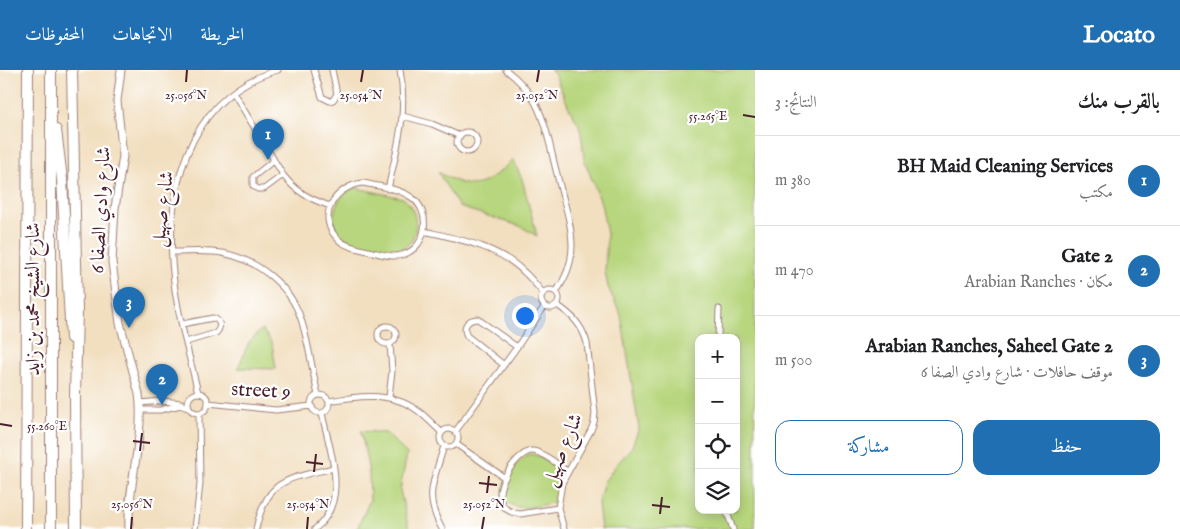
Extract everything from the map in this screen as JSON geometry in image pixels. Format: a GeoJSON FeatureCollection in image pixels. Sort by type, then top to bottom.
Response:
{"type":"FeatureCollection","features":[{"type":"Feature","properties":{"kind":"highway","name":"شارع الشيخ محمد بن زايد"},"geometry":{"type":"LineString","coordinates":[[26,529],[28,70]]}},
{"type":"Feature","properties":{"kind":"highway","name":"شارع الشيخ محمد بن زايد"},"geometry":{"type":"LineString","coordinates":[[51,70],[51,529]]}},
{"type":"Feature","properties":{"kind":"highway"},"geometry":{"type":"LineString","coordinates":[[72,70],[77,311],[75,396],[76,529]]}},
{"type":"Feature","properties":{"kind":"highway"},"geometry":{"type":"LineString","coordinates":[[51,86],[62,179],[75,396]]}},
{"type":"Feature","properties":{"kind":"street","name":"شارع وادي الصفا 6"},"geometry":{"type":"LineString","coordinates":[[121,70],[117,100],[123,156],[115,208],[112,262],[119,316],[140,406],[130,499],[129,529]]}},
{"type":"Feature","properties":{"kind":"street","name":"شارع صهيل"},"geometry":{"type":"LineString","coordinates":[[198,394],[174,283],[172,235],[175,199],[183,163],[189,147],[207,116],[233,92],[257,77],[278,70]]}},
{"type":"Feature","properties":{"kind":"street"},"geometry":{"type":"LineString","coordinates":[[314,70],[321,95],[327,101],[333,100],[337,94],[332,70]]}},
{"type":"Feature","properties":{"kind":"street"},"geometry":{"type":"LineString","coordinates":[[388,189],[403,116],[404,96],[400,70]]}},
{"type":"Feature","properties":{"kind":"street"},"geometry":{"type":"LineString","coordinates":[[506,70],[523,85],[537,106],[546,131],[569,223],[572,245],[571,257],[565,279],[556,292]]}},
{"type":"Feature","properties":{"kind":"street"},"geometry":{"type":"LineString","coordinates":[[233,92],[283,175],[299,192],[308,198],[330,206]]}},
{"type":"Feature","properties":{"kind":"street"},"geometry":{"type":"LineString","coordinates":[[403,116],[432,124],[460,136]]}},
{"type":"Feature","properties":{"kind":"street"},"geometry":{"type":"LineString","coordinates":[[274,160],[253,177],[253,186],[258,190],[264,189],[283,175]]}},
{"type":"Feature","properties":{"kind":"street"},"geometry":{"type":"LineString","coordinates":[[363,183],[388,189],[406,194],[417,203],[424,216],[422,238],[414,249],[402,255],[388,256],[352,247],[341,242],[332,231],[328,217],[330,206],[340,192],[352,185],[363,183]]}},
{"type":"Feature","properties":{"kind":"street"},"geometry":{"type":"LineString","coordinates":[[424,231],[466,241],[490,250],[524,272],[543,293]]}},
{"type":"Feature","properties":{"kind":"street"},"geometry":{"type":"LineString","coordinates":[[172,252],[215,252],[232,255],[258,266],[271,276],[292,301],[300,318],[318,395]]}},
{"type":"Feature","properties":{"kind":"street"},"geometry":{"type":"LineString","coordinates":[[544,307],[540,298],[543,293],[548,290],[556,292]]}},
{"type":"Feature","properties":{"kind":"street"},"geometry":{"type":"LineString","coordinates":[[544,307],[549,308],[557,305],[559,300],[556,292]]}},
{"type":"Feature","properties":{"kind":"street","name":"شارع صهيل"},"geometry":{"type":"LineString","coordinates":[[557,305],[574,317],[584,333],[595,413],[591,430],[562,483],[558,508],[564,529]]}},
{"type":"Feature","properties":{"kind":"street"},"geometry":{"type":"LineString","coordinates":[[455,432],[544,307]]}},
{"type":"Feature","properties":{"kind":"street"},"geometry":{"type":"LineString","coordinates":[[718,334],[719,309]]}},
{"type":"Feature","properties":{"kind":"street"},"geometry":{"type":"LineString","coordinates":[[182,324],[213,318],[220,324],[220,328],[216,333],[186,342]]}},
{"type":"Feature","properties":{"kind":"street"},"geometry":{"type":"LineString","coordinates":[[504,365],[467,336],[465,332],[466,324],[473,319],[478,319],[517,347]]}},
{"type":"Feature","properties":{"kind":"street"},"geometry":{"type":"LineString","coordinates":[[389,397],[392,371],[390,344]]}},
{"type":"Feature","properties":{"kind":"street"},"geometry":{"type":"LineString","coordinates":[[140,406],[150,402],[174,405],[181,406],[199,413],[205,411],[208,403],[203,395],[198,394],[192,395],[188,400],[181,403],[174,405],[160,410],[150,410],[140,406]]}},
{"type":"Feature","properties":{"kind":"street"},"geometry":{"type":"LineString","coordinates":[[318,395],[326,396],[329,401],[327,410],[322,412],[316,411],[312,406],[312,401],[318,395]]}},
{"type":"Feature","properties":{"kind":"street"},"geometry":{"type":"LineString","coordinates":[[329,401],[371,396],[389,397],[415,408],[442,433]]}},
{"type":"Feature","properties":{"kind":"street"},"geometry":{"type":"LineString","coordinates":[[188,400],[189,408]]}},
{"type":"Feature","properties":{"kind":"street"},"geometry":{"type":"LineString","coordinates":[[150,402],[150,410]]}},
{"type":"Feature","properties":{"kind":"street","name":"street 9"},"geometry":{"type":"LineString","coordinates":[[208,403],[276,410],[312,406]]}},
{"type":"Feature","properties":{"kind":"street"},"geometry":{"type":"LineString","coordinates":[[315,529],[324,520],[332,504],[336,487],[322,412]]}},
{"type":"Feature","properties":{"kind":"street"},"geometry":{"type":"LineString","coordinates":[[195,529],[200,476],[199,413]]}},
{"type":"Feature","properties":{"kind":"street"},"geometry":{"type":"LineString","coordinates":[[450,430],[455,432],[458,439],[456,444],[449,448],[444,446],[441,441],[442,433],[450,430]]}},
{"type":"Feature","properties":{"kind":"street"},"geometry":{"type":"LineString","coordinates":[[456,444],[505,478]]}},
{"type":"Feature","properties":{"kind":"street"},"geometry":{"type":"LineString","coordinates":[[442,529],[435,515],[431,499],[444,446]]}},
{"type":"Feature","properties":{"kind":"street"},"geometry":{"type":"LineString","coordinates":[[558,508],[520,514],[509,511],[504,507],[499,497],[500,490],[505,478],[520,457],[528,452],[538,453],[567,472]]}},
{"type":"Feature","properties":{"kind":"street"},"geometry":{"type":"LineString","coordinates":[[256,529],[264,501],[276,487],[292,478],[333,468]]}},
{"type":"Feature","properties":{"kind":"street"},"geometry":{"type":"LineString","coordinates":[[728,514],[734,529]]}},
{"type":"Feature","properties":{"kind":"green space"},"geometry":{"type":"Polygon","coordinates":[[[550,70],[755,70],[755,529],[601,529],[598,503],[604,482],[631,449],[639,428],[621,315],[608,287],[605,272],[607,234],[601,203],[584,159],[579,125],[570,110],[555,75],[550,70]]]}},
{"type":"Feature","properties":{"kind":"green space"},"geometry":{"type":"Polygon","coordinates":[[[513,160],[522,179],[537,236],[520,226],[459,207],[438,172],[462,183],[478,184],[494,176],[513,160]]]}},
{"type":"Feature","properties":{"kind":"green space"},"geometry":{"type":"Polygon","coordinates":[[[356,188],[403,198],[414,213],[416,221],[416,230],[408,244],[401,249],[386,251],[367,247],[343,238],[334,225],[335,209],[343,196],[356,188]]]}},
{"type":"Feature","properties":{"kind":"green space"},"geometry":{"type":"Polygon","coordinates":[[[262,329],[272,343],[276,369],[238,368],[249,342],[262,329]]]}},
{"type":"Feature","properties":{"kind":"green space"},"geometry":{"type":"Polygon","coordinates":[[[361,431],[386,433],[407,454],[400,490],[409,529],[357,529],[370,500],[369,472],[361,431]]]}},
{"type":"Feature","properties":{"kind":"green space"},"geometry":{"type":"Polygon","coordinates":[[[529,454],[536,455],[566,470],[559,485],[557,502],[522,507],[509,504],[503,499],[504,486],[508,477],[517,463],[529,454]]]}},
{"type":"Feature","properties":{"kind":"place","name":"BH Maid Cleaning Services"},"geometry":{"type":"Point","coordinates":[268,160]}},
{"type":"Feature","properties":{"kind":"place","name":"Arabian Ranches, Saheel Gate 2"},"geometry":{"type":"Point","coordinates":[129,328]}},
{"type":"Feature","properties":{"kind":"place","name":"Gate 2"},"geometry":{"type":"Point","coordinates":[162,405]}}]}
